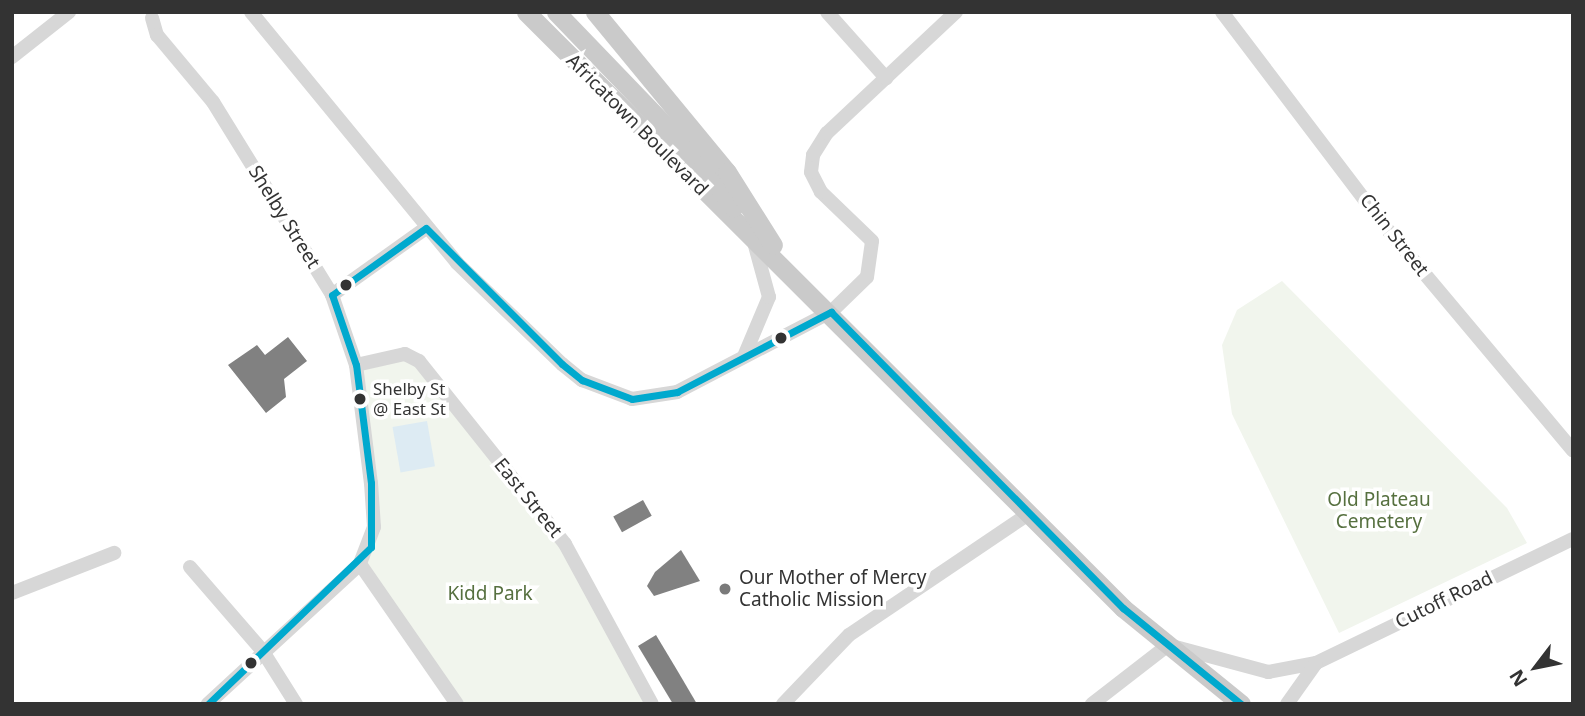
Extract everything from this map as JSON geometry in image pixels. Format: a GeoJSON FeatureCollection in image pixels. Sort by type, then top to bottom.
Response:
{"type":"FeatureCollection","features":[{"type":"Feature","properties":{"kind":"main road","name":"Africatown Boulevard"},"geometry":{"type":"LineString","coordinates":[[526,12],[667,160],[789,270],[1030,513],[1168,645],[1241,704]]}},
{"type":"Feature","properties":{"kind":"main road","name":"Africatown Boulevard"},"geometry":{"type":"LineString","coordinates":[[556,12],[703,165],[751,234]]}},
{"type":"Feature","properties":{"kind":"main road"},"geometry":{"type":"LineString","coordinates":[[595,12],[727,172],[789,270]]}},
{"type":"Feature","properties":{"kind":"street"},"geometry":{"type":"LineString","coordinates":[[12,57],[69,12]]}},
{"type":"Feature","properties":{"kind":"street"},"geometry":{"type":"LineString","coordinates":[[251,12],[426,228],[562,364],[605,390],[654,398],[831,312],[867,277],[874,251],[865,231],[821,192],[811,163],[827,133],[956,12]]}},
{"type":"Feature","properties":{"kind":"street"},"geometry":{"type":"LineString","coordinates":[[827,12],[886,78]]}},
{"type":"Feature","properties":{"kind":"street","name":"Chin Street"},"geometry":{"type":"LineString","coordinates":[[1222,12],[1382,223],[1573,451]]}},
{"type":"Feature","properties":{"kind":"street","name":"Shelby Street"},"geometry":{"type":"LineString","coordinates":[[152,18],[157,35],[214,102],[332,295],[356,365],[374,527],[360,564],[262,649],[208,704]]}},
{"type":"Feature","properties":{"kind":"street"},"geometry":{"type":"LineString","coordinates":[[332,295],[426,228]]}},
{"type":"Feature","properties":{"kind":"street"},"geometry":{"type":"LineString","coordinates":[[745,354],[769,297],[751,234]]}},
{"type":"Feature","properties":{"kind":"street","name":"East Street"},"geometry":{"type":"LineString","coordinates":[[356,365],[405,354],[419,361],[565,544],[652,704]]}},
{"type":"Feature","properties":{"kind":"street"},"geometry":{"type":"LineString","coordinates":[[783,704],[849,635],[1030,513]]}},
{"type":"Feature","properties":{"kind":"street","name":"Cutoff Road"},"geometry":{"type":"LineString","coordinates":[[1168,645],[1268,672],[1316,663],[1573,539]]}},
{"type":"Feature","properties":{"kind":"street"},"geometry":{"type":"LineString","coordinates":[[12,593],[114,554]]}},
{"type":"Feature","properties":{"kind":"street"},"geometry":{"type":"LineString","coordinates":[[360,564],[457,704]]}},
{"type":"Feature","properties":{"kind":"street"},"geometry":{"type":"LineString","coordinates":[[190,567],[262,649],[296,704]]}},
{"type":"Feature","properties":{"kind":"street"},"geometry":{"type":"LineString","coordinates":[[1092,704],[1168,645]]}},
{"type":"Feature","properties":{"kind":"street","name":"Cutoff Road"},"geometry":{"type":"LineString","coordinates":[[1287,704],[1316,663]]}},
{"type":"Feature","properties":{"kind":"green space","name":"Old Plateau Cemetery"},"geometry":{"type":"Polygon","coordinates":[[[1282,281],[1507,508],[1527,543],[1339,633],[1232,414],[1222,345],[1237,310],[1282,281]]]}},
{"type":"Feature","properties":{"kind":"green space","name":"Kidd Park"},"geometry":{"type":"Polygon","coordinates":[[[405,354],[565,544],[652,704],[457,704],[360,564],[371,547],[356,365],[405,354]]]}},
{"type":"Feature","properties":{"kind":"shaded area"},"geometry":{"type":"Polygon","coordinates":[[[427,421],[435,466],[401,472],[393,427],[427,421]]]}},
{"type":"Feature","properties":{"kind":"building"},"geometry":{"type":"Polygon","coordinates":[[[288,337],[307,361],[284,379],[286,397],[266,413],[228,365],[257,345],[265,355],[288,337]]]}},
{"type":"Feature","properties":{"kind":"building"},"geometry":{"type":"Polygon","coordinates":[[[643,500],[652,516],[622,532],[613,516],[643,500]]]}},
{"type":"Feature","properties":{"kind":"building"},"geometry":{"type":"Polygon","coordinates":[[[681,550],[700,581],[654,596],[647,586],[655,572],[681,550]]]}},
{"type":"Feature","properties":{"kind":"building"},"geometry":{"type":"Polygon","coordinates":[[[656,635],[697,704],[673,704],[638,646],[656,635]]]}},
{"type":"Feature","properties":{"kind":"transit line"},"geometry":{"type":"LineString","coordinates":[[208,704],[371,547],[371,483],[356,365],[332,295],[426,228],[562,364],[582,380],[632,399],[677,392],[831,312],[1123,608],[1241,704]]}},
{"type":"Feature","properties":{"kind":"place","name":"Shelby St @ East St"},"geometry":{"type":"Point","coordinates":[360,399]}},
{"type":"Feature","properties":{"kind":"place","name":"Our Mother of Mercy Catholic Mission"},"geometry":{"type":"Point","coordinates":[725,589]}}]}
